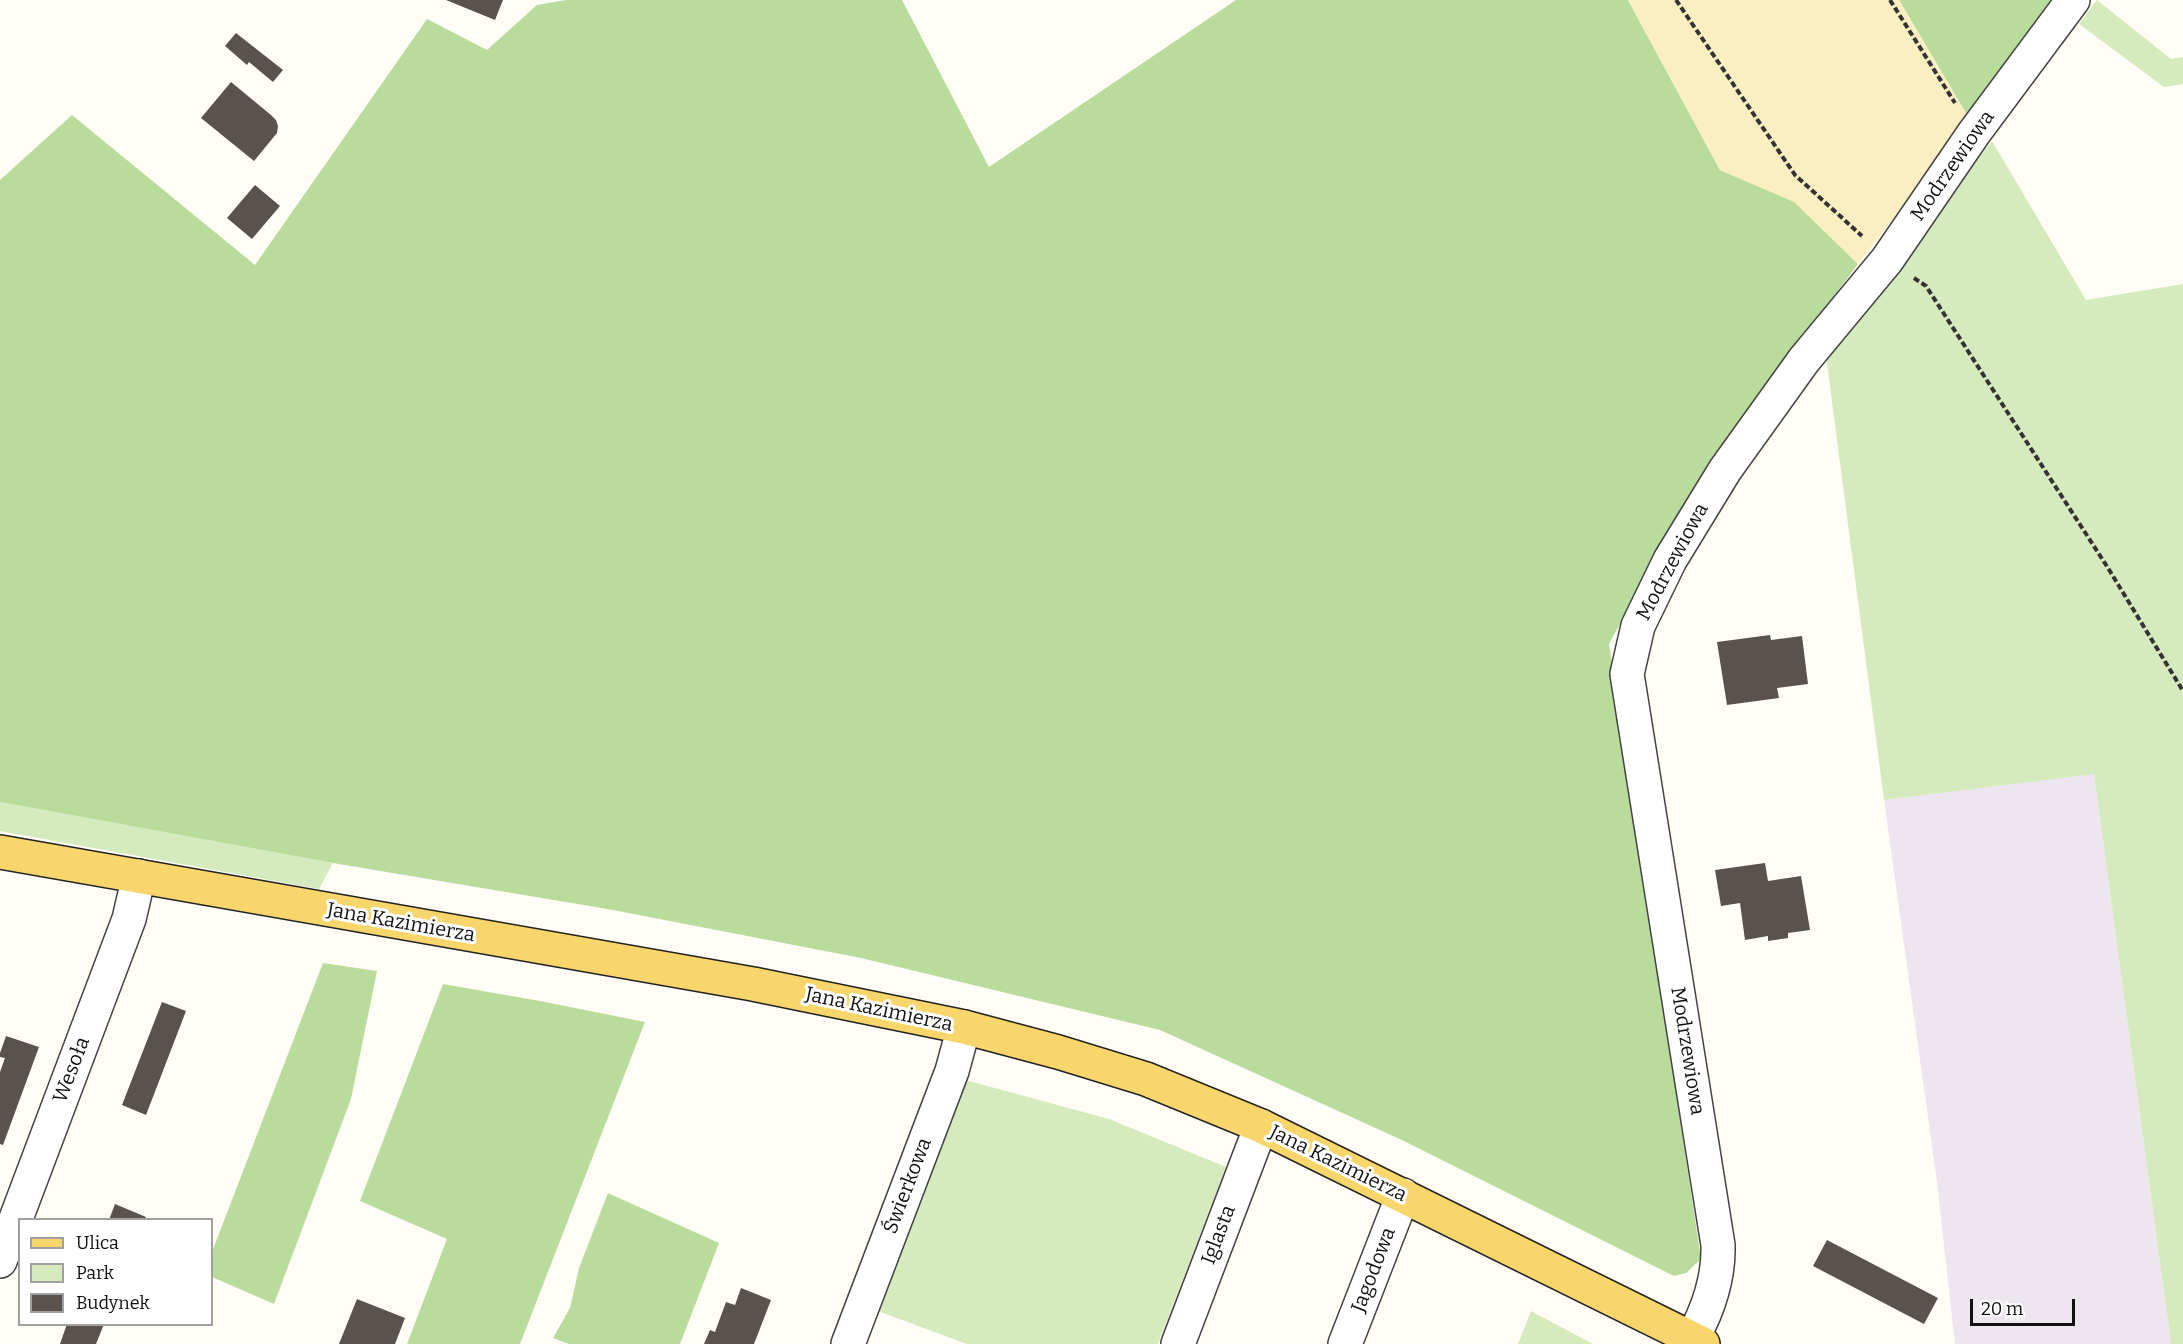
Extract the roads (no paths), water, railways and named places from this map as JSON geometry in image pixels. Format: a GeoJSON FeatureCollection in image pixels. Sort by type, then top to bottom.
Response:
{"type":"FeatureCollection","features":[{"type":"Feature","properties":{"kind":"main road","name":"Jana Kazimierza"},"geometry":{"type":"LineString","coordinates":[[0,852],[753,984],[964,1027],[1058,1052],[1146,1079],[1261,1126],[1698,1341]]}},
{"type":"Feature","properties":{"kind":"street","name":"Modrzewiowa"},"geometry":{"type":"LineString","coordinates":[[1698,1341],[1715,1280],[1718,1245],[1627,674],[1638,626],[1670,560],[1725,470],[1804,360],[1887,260],[1974,133],[2073,0]]}},
{"type":"Feature","properties":{"kind":"street","name":"Wesoła"},"geometry":{"type":"LineString","coordinates":[[0,1261],[129,918],[139,876]]}},
{"type":"Feature","properties":{"kind":"street","name":"Świerkowa"},"geometry":{"type":"LineString","coordinates":[[848,1344],[952,1071],[964,1027]]}},
{"type":"Feature","properties":{"kind":"street","name":"Iglasta"},"geometry":{"type":"LineString","coordinates":[[1178,1344],[1261,1126]]}},
{"type":"Feature","properties":{"kind":"street","name":"Jagodowa"},"geometry":{"type":"LineString","coordinates":[[1345,1344],[1403,1195]]}}]}
